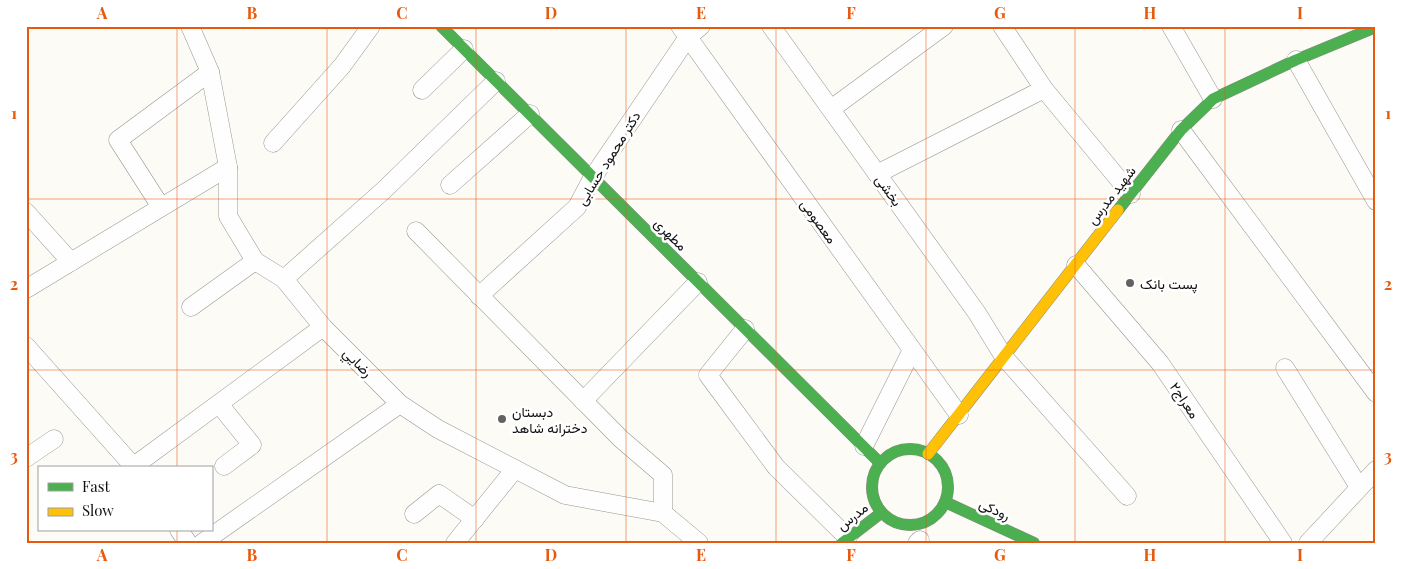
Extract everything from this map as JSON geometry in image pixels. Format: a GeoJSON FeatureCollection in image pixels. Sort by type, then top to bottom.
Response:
{"type":"FeatureCollection","features":[{"type":"Feature","properties":{"kind":"main road","name":"مطهری"},"geometry":{"type":"LineString","coordinates":[[441,26],[880,463]]}},
{"type":"Feature","properties":{"kind":"main road","name":"شهید مدرس"},"geometry":{"type":"LineString","coordinates":[[928,454],[1182,130],[1213,99],[1296,60],[1375,28]]}},
{"type":"Feature","properties":{"kind":"main road"},"geometry":{"type":"LineString","coordinates":[[908,449],[928,454],[944,470],[947,486],[945,502],[931,519],[910,526],[889,520],[875,504],[872,488],[875,472],[880,463],[893,453],[908,449]]}},
{"type":"Feature","properties":{"kind":"main road","name":"رودکی"},"geometry":{"type":"LineString","coordinates":[[945,502],[1034,543]]}},
{"type":"Feature","properties":{"kind":"main road","name":"مدرس"},"geometry":{"type":"LineString","coordinates":[[845,540],[881,512]]}},
{"type":"Feature","properties":{"kind":"main road"},"geometry":{"type":"LineString","coordinates":[[910,526],[919,542]]}},
{"type":"Feature","properties":{"kind":"street","name":"رضایي"},"geometry":{"type":"LineString","coordinates":[[190,26],[210,72],[228,167],[228,216],[255,261],[284,279],[323,327],[400,404],[438,429],[565,494],[663,513],[692,540]]}},
{"type":"Feature","properties":{"kind":"street"},"geometry":{"type":"LineString","coordinates":[[273,143],[342,66],[371,26]]}},
{"type":"Feature","properties":{"kind":"street","name":"بخشی"},"geometry":{"type":"LineString","coordinates":[[771,26],[977,313],[1004,357],[1127,496]]}},
{"type":"Feature","properties":{"kind":"street"},"geometry":{"type":"LineString","coordinates":[[831,109],[944,26]]}},
{"type":"Feature","properties":{"kind":"street"},"geometry":{"type":"LineString","coordinates":[[1002,26],[1044,89],[1131,194]]}},
{"type":"Feature","properties":{"kind":"street"},"geometry":{"type":"LineString","coordinates":[[1171,26],[1213,99]]}},
{"type":"Feature","properties":{"kind":"street","name":"دکتر محمود حسابی"},"geometry":{"type":"LineString","coordinates":[[478,296],[578,207],[593,177],[689,30]]}},
{"type":"Feature","properties":{"kind":"street","name":"معصومی"},"geometry":{"type":"LineString","coordinates":[[689,30],[959,415]]}},
{"type":"Feature","properties":{"kind":"street"},"geometry":{"type":"LineString","coordinates":[[422,90],[464,49]]}},
{"type":"Feature","properties":{"kind":"street"},"geometry":{"type":"LineString","coordinates":[[1296,60],[1376,200]]}},
{"type":"Feature","properties":{"kind":"street"},"geometry":{"type":"LineString","coordinates":[[162,207],[118,140],[210,72]]}},
{"type":"Feature","properties":{"kind":"street"},"geometry":{"type":"LineString","coordinates":[[284,279],[384,190],[496,81]]}},
{"type":"Feature","properties":{"kind":"street"},"geometry":{"type":"LineString","coordinates":[[877,174],[1044,89]]}},
{"type":"Feature","properties":{"kind":"street"},"geometry":{"type":"LineString","coordinates":[[450,185],[530,114]]}},
{"type":"Feature","properties":{"kind":"street"},"geometry":{"type":"LineString","coordinates":[[1182,130],[1376,393]]}},
{"type":"Feature","properties":{"kind":"street"},"geometry":{"type":"LineString","coordinates":[[26,288],[228,167]]}},
{"type":"Feature","properties":{"kind":"street"},"geometry":{"type":"LineString","coordinates":[[26,212],[70,262]]}},
{"type":"Feature","properties":{"kind":"street"},"geometry":{"type":"LineString","coordinates":[[416,232],[621,439],[663,475],[663,513]]}},
{"type":"Feature","properties":{"kind":"street"},"geometry":{"type":"LineString","coordinates":[[191,307],[255,261]]}},
{"type":"Feature","properties":{"kind":"street","name":"معراج۲"},"geometry":{"type":"LineString","coordinates":[[1076,265],[1160,363],[1284,543]]}},
{"type":"Feature","properties":{"kind":"street"},"geometry":{"type":"LineString","coordinates":[[583,401],[698,282]]}},
{"type":"Feature","properties":{"kind":"street"},"geometry":{"type":"LineString","coordinates":[[135,466],[323,327]]}},
{"type":"Feature","properties":{"kind":"street"},"geometry":{"type":"LineString","coordinates":[[745,329],[708,375],[776,467],[845,540]]}},
{"type":"Feature","properties":{"kind":"street"},"geometry":{"type":"LineString","coordinates":[[26,346],[133,466]]}},
{"type":"Feature","properties":{"kind":"street"},"geometry":{"type":"LineString","coordinates":[[864,446],[912,350]]}},
{"type":"Feature","properties":{"kind":"street"},"geometry":{"type":"LineString","coordinates":[[1285,368],[1359,487]]}},
{"type":"Feature","properties":{"kind":"street"},"geometry":{"type":"LineString","coordinates":[[219,404],[252,445],[224,466]]}},
{"type":"Feature","properties":{"kind":"street"},"geometry":{"type":"LineString","coordinates":[[202,543],[400,404]]}},
{"type":"Feature","properties":{"kind":"street"},"geometry":{"type":"LineString","coordinates":[[26,458],[54,439]]}},
{"type":"Feature","properties":{"kind":"street"},"geometry":{"type":"LineString","coordinates":[[455,543],[515,469]]}},
{"type":"Feature","properties":{"kind":"street"},"geometry":{"type":"LineString","coordinates":[[1308,543],[1376,470]]}},
{"type":"Feature","properties":{"kind":"street"},"geometry":{"type":"LineString","coordinates":[[414,514],[439,494],[475,518]]}},
{"type":"Feature","properties":{"kind":"street"},"geometry":{"type":"LineString","coordinates":[[181,532],[188,543]]}},
{"type":"Feature","properties":{"kind":"traffic: fast"},"geometry":{"type":"LineString","coordinates":[[441,26],[880,463]]}},
{"type":"Feature","properties":{"kind":"traffic: fast"},"geometry":{"type":"LineString","coordinates":[[1118,210],[1181,130],[1213,99],[1296,60],[1376,27]]}},
{"type":"Feature","properties":{"kind":"traffic: fast"},"geometry":{"type":"LineString","coordinates":[[910,449],[925,452],[937,460],[945,472],[948,487],[945,502],[937,514],[925,522],[910,525],[895,522],[883,514],[875,502],[872,487],[875,472],[883,460],[895,452],[910,449]]}},
{"type":"Feature","properties":{"kind":"traffic: fast"},"geometry":{"type":"LineString","coordinates":[[945,502],[1034,543]]}},
{"type":"Feature","properties":{"kind":"traffic: fast"},"geometry":{"type":"LineString","coordinates":[[842,543],[881,513]]}},
{"type":"Feature","properties":{"kind":"traffic: slow"},"geometry":{"type":"LineString","coordinates":[[928,454],[1118,210]]}},
{"type":"Feature","properties":{"kind":"place","name":"پست بانک"},"geometry":{"type":"Point","coordinates":[1130,283]}},
{"type":"Feature","properties":{"kind":"place","name":"دبستان دخترانه شاهد"},"geometry":{"type":"Point","coordinates":[502,419]}}]}
